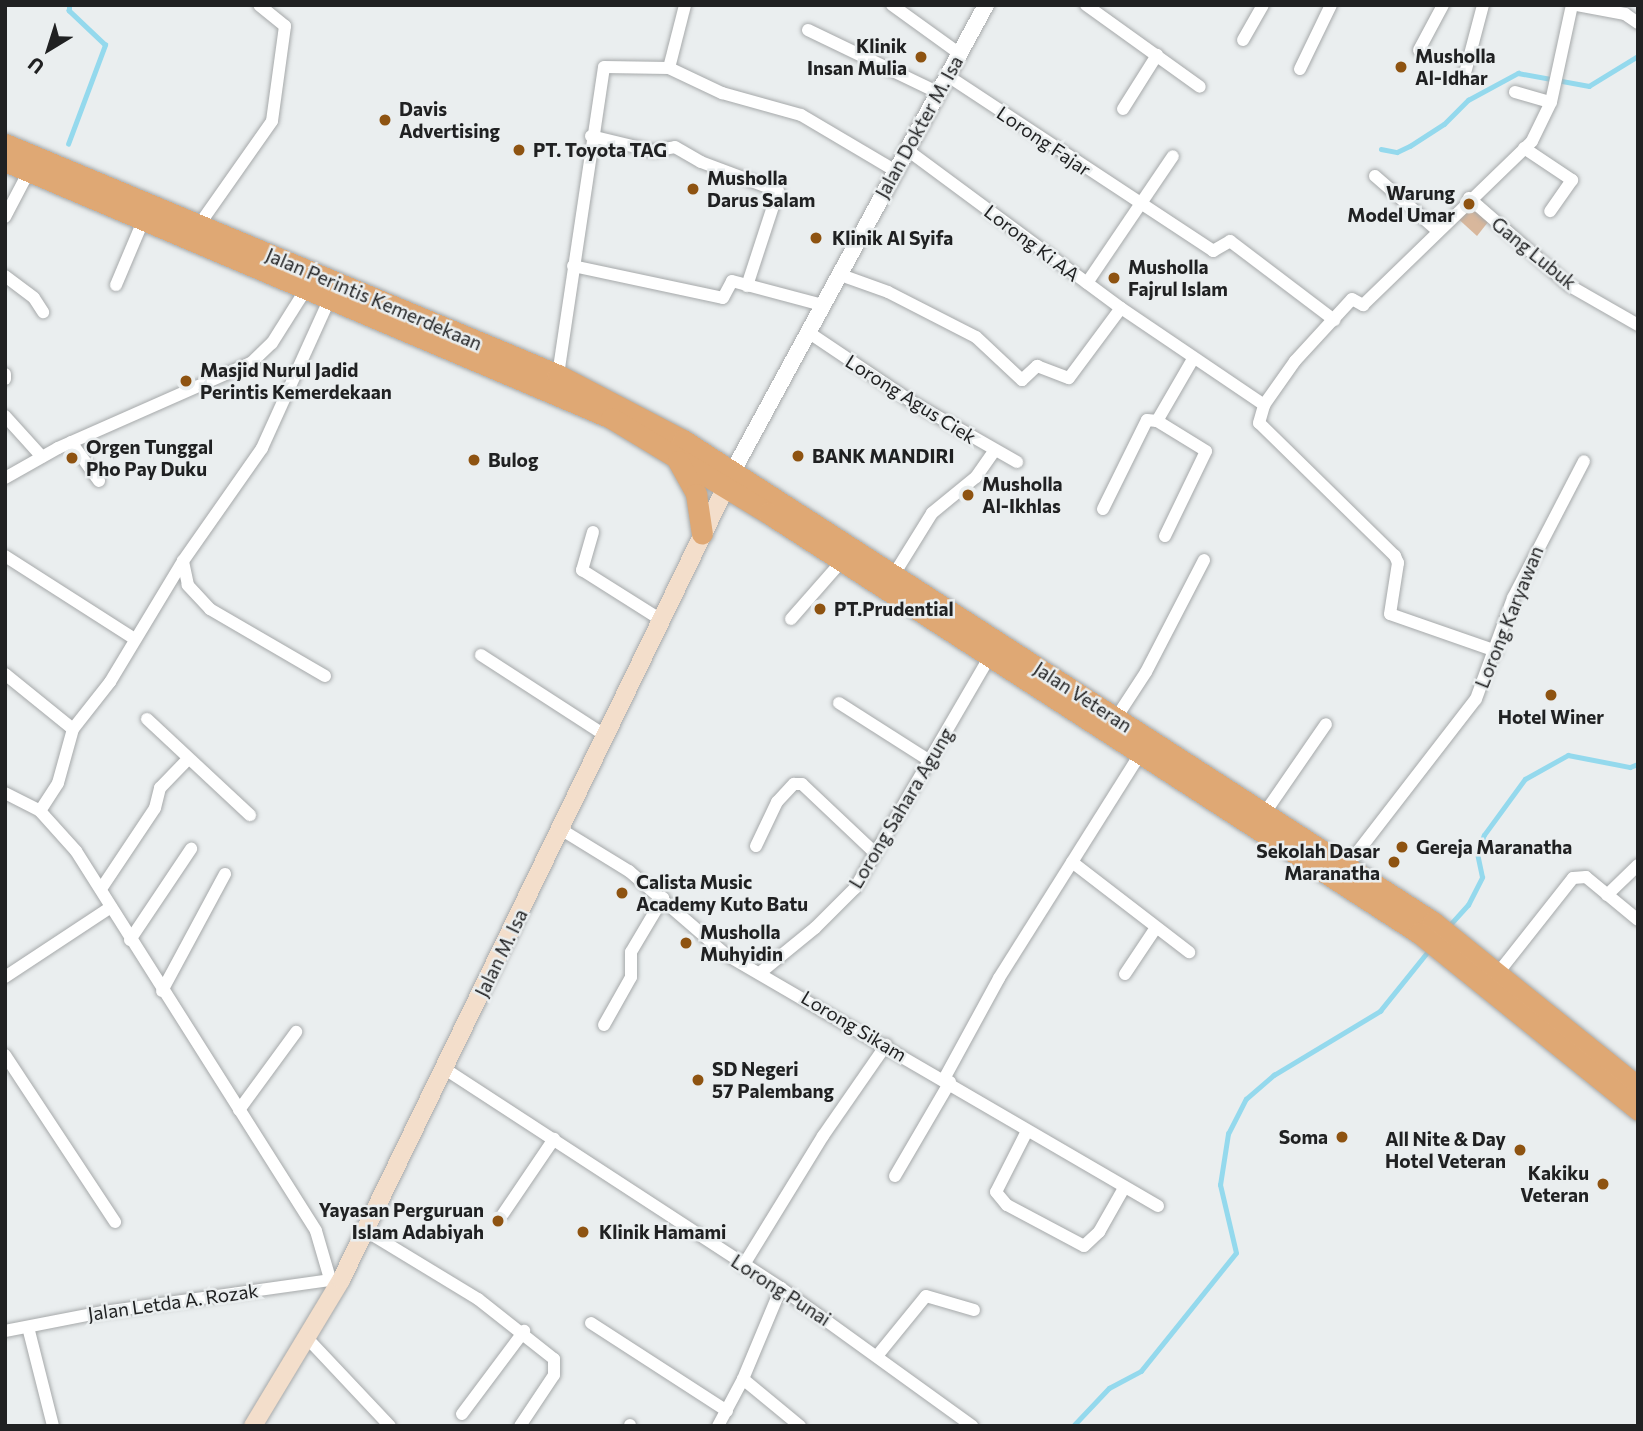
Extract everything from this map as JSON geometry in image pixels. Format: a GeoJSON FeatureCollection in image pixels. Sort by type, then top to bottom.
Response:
{"type":"FeatureCollection","features":[{"type":"Feature","properties":{"kind":"highway","name":"Jalan Perintis Kemerdekaan"},"geometry":{"type":"LineString","coordinates":[[5,144],[558,375],[729,479]]}},
{"type":"Feature","properties":{"kind":"highway"},"geometry":{"type":"LineString","coordinates":[[5,161],[306,289],[614,410],[674,456],[729,479]]}},
{"type":"Feature","properties":{"kind":"highway"},"geometry":{"type":"LineString","coordinates":[[674,456],[696,494],[702,534]]}},
{"type":"Feature","properties":{"kind":"highway","name":"Jalan Veteran"},"geometry":{"type":"LineString","coordinates":[[729,479],[842,561],[1140,754],[1426,928]]}},
{"type":"Feature","properties":{"kind":"highway","name":"Jalan Veteran"},"geometry":{"type":"LineString","coordinates":[[729,479],[893,576],[1265,814],[1346,867],[1426,928]]}},
{"type":"Feature","properties":{"kind":"highway"},"geometry":{"type":"LineString","coordinates":[[1426,928],[1492,980],[1638,1110]]}},
{"type":"Feature","properties":{"kind":"highway"},"geometry":{"type":"LineString","coordinates":[[1492,980],[1638,1087]]}},
{"type":"Feature","properties":{"kind":"main road","name":"Jalan M. Isa"},"geometry":{"type":"LineString","coordinates":[[253,1426],[307,1338],[336,1279],[366,1231],[562,830],[729,479]]}},
{"type":"Feature","properties":{"kind":"street"},"geometry":{"type":"LineString","coordinates":[[199,225],[272,121],[285,26],[259,5]]}},
{"type":"Feature","properties":{"kind":"street"},"geometry":{"type":"LineString","coordinates":[[663,68],[685,5]]}},
{"type":"Feature","properties":{"kind":"street"},"geometry":{"type":"LineString","coordinates":[[891,5],[960,54]]}},
{"type":"Feature","properties":{"kind":"street","name":"Jalan Dokter M. Isa"},"geometry":{"type":"LineString","coordinates":[[729,479],[894,170],[986,5]]}},
{"type":"Feature","properties":{"kind":"street"},"geometry":{"type":"LineString","coordinates":[[1086,5],[1200,87]]}},
{"type":"Feature","properties":{"kind":"street"},"geometry":{"type":"LineString","coordinates":[[1243,40],[1263,5]]}},
{"type":"Feature","properties":{"kind":"street"},"geometry":{"type":"LineString","coordinates":[[1300,69],[1331,5]]}},
{"type":"Feature","properties":{"kind":"street"},"geometry":{"type":"LineString","coordinates":[[1419,50],[1443,5]]}},
{"type":"Feature","properties":{"kind":"street"},"geometry":{"type":"LineString","coordinates":[[1464,77],[1483,5]]}},
{"type":"Feature","properties":{"kind":"street"},"geometry":{"type":"LineString","coordinates":[[1496,651],[1390,614],[1398,563],[1395,556],[1260,427],[1264,405],[1294,361],[1352,299],[1363,305],[1469,198],[1524,148],[1551,102],[1574,5],[1625,10],[1638,23]]}},
{"type":"Feature","properties":{"kind":"street"},"geometry":{"type":"LineString","coordinates":[[808,30],[937,92]]}},
{"type":"Feature","properties":{"kind":"street"},"geometry":{"type":"LineString","coordinates":[[1123,109],[1157,55]]}},
{"type":"Feature","properties":{"kind":"street"},"geometry":{"type":"LineString","coordinates":[[558,375],[600,70],[663,68],[722,93],[801,115],[894,170]]}},
{"type":"Feature","properties":{"kind":"street","name":"Lorong Fajar"},"geometry":{"type":"LineString","coordinates":[[948,76],[1213,251],[1230,241],[1334,320]]}},
{"type":"Feature","properties":{"kind":"street"},"geometry":{"type":"LineString","coordinates":[[1515,92],[1551,102]]}},
{"type":"Feature","properties":{"kind":"street"},"geometry":{"type":"LineString","coordinates":[[592,136],[653,150],[675,147],[701,162],[778,191],[747,286]]}},
{"type":"Feature","properties":{"kind":"street"},"geometry":{"type":"LineString","coordinates":[[1524,148],[1572,180],[1550,211]]}},
{"type":"Feature","properties":{"kind":"street","name":"Lorong Ki AA"},"geometry":{"type":"LineString","coordinates":[[906,149],[1121,308],[1264,405]]}},
{"type":"Feature","properties":{"kind":"street"},"geometry":{"type":"LineString","coordinates":[[1087,283],[1143,205],[1173,156]]}},
{"type":"Feature","properties":{"kind":"street"},"geometry":{"type":"LineString","coordinates":[[5,217],[29,171]]}},
{"type":"Feature","properties":{"kind":"street"},"geometry":{"type":"LineString","coordinates":[[1375,176],[1437,230]]}},
{"type":"Feature","properties":{"kind":"street","name":"Gang Lubuk"},"geometry":{"type":"LineString","coordinates":[[1469,198],[1570,286],[1638,325]]}},
{"type":"Feature","properties":{"kind":"street"},"geometry":{"type":"LineString","coordinates":[[116,285],[143,221]]}},
{"type":"Feature","properties":{"kind":"street"},"geometry":{"type":"LineString","coordinates":[[573,266],[723,298],[732,281],[822,305]]}},
{"type":"Feature","properties":{"kind":"street"},"geometry":{"type":"LineString","coordinates":[[838,274],[888,292],[976,337],[1024,380],[1037,366],[1069,378],[1121,308]]}},
{"type":"Feature","properties":{"kind":"street"},"geometry":{"type":"LineString","coordinates":[[5,276],[34,298],[43,312]]}},
{"type":"Feature","properties":{"kind":"street"},"geometry":{"type":"LineString","coordinates":[[5,478],[71,442],[251,363],[272,343],[306,289]]}},
{"type":"Feature","properties":{"kind":"street"},"geometry":{"type":"LineString","coordinates":[[40,811],[58,783],[73,729],[110,682],[183,561],[262,448],[330,298]]}},
{"type":"Feature","properties":{"kind":"street","name":"Lorong Agus Ciek"},"geometry":{"type":"LineString","coordinates":[[807,332],[994,451],[1017,461]]}},
{"type":"Feature","properties":{"kind":"street"},"geometry":{"type":"LineString","coordinates":[[1157,421],[1193,359]]}},
{"type":"Feature","properties":{"kind":"street"},"geometry":{"type":"LineString","coordinates":[[5,416],[42,457]]}},
{"type":"Feature","properties":{"kind":"street"},"geometry":{"type":"LineString","coordinates":[[1102,509],[1147,420],[1157,421],[1206,450],[1165,536]]}},
{"type":"Feature","properties":{"kind":"street"},"geometry":{"type":"LineString","coordinates":[[71,442],[99,481]]}},
{"type":"Feature","properties":{"kind":"street"},"geometry":{"type":"LineString","coordinates":[[893,576],[932,513],[978,475],[994,451]]}},
{"type":"Feature","properties":{"kind":"street","name":"Lorong Karyawan"},"geometry":{"type":"LineString","coordinates":[[1346,867],[1476,699],[1496,651],[1513,598],[1584,461]]}},
{"type":"Feature","properties":{"kind":"street"},"geometry":{"type":"LineString","coordinates":[[593,532],[582,570],[662,620]]}},
{"type":"Feature","properties":{"kind":"street"},"geometry":{"type":"LineString","coordinates":[[5,556],[135,639]]}},
{"type":"Feature","properties":{"kind":"street"},"geometry":{"type":"LineString","coordinates":[[1115,718],[1146,672],[1204,560]]}},
{"type":"Feature","properties":{"kind":"street"},"geometry":{"type":"LineString","coordinates":[[183,561],[188,584],[210,609],[325,676]]}},
{"type":"Feature","properties":{"kind":"street"},"geometry":{"type":"LineString","coordinates":[[791,619],[842,561]]}},
{"type":"Feature","properties":{"kind":"street"},"geometry":{"type":"LineString","coordinates":[[481,655],[606,736]]}},
{"type":"Feature","properties":{"kind":"street","name":"Lorong Sahara Agung"},"geometry":{"type":"LineString","coordinates":[[761,972],[846,898],[930,761],[990,656]]}},
{"type":"Feature","properties":{"kind":"street"},"geometry":{"type":"LineString","coordinates":[[5,674],[73,729]]}},
{"type":"Feature","properties":{"kind":"street"},"geometry":{"type":"LineString","coordinates":[[839,703],[930,761]]}},
{"type":"Feature","properties":{"kind":"street"},"geometry":{"type":"LineString","coordinates":[[147,719],[250,815]]}},
{"type":"Feature","properties":{"kind":"street"},"geometry":{"type":"LineString","coordinates":[[1265,814],[1326,724]]}},
{"type":"Feature","properties":{"kind":"street"},"geometry":{"type":"LineString","coordinates":[[895,1177],[999,978],[1140,754]]}},
{"type":"Feature","properties":{"kind":"street"},"geometry":{"type":"LineString","coordinates":[[101,889],[155,808],[160,788],[188,759]]}},
{"type":"Feature","properties":{"kind":"street"},"geometry":{"type":"LineString","coordinates":[[756,846],[778,803],[794,785],[802,784],[875,853]]}},
{"type":"Feature","properties":{"kind":"street"},"geometry":{"type":"LineString","coordinates":[[5,793],[40,811],[63,834],[101,889],[162,991],[316,1231],[336,1279]]}},
{"type":"Feature","properties":{"kind":"street","name":"Lorong Sikam"},"geometry":{"type":"LineString","coordinates":[[562,830],[629,871],[663,898],[712,945],[1158,1206]]}},
{"type":"Feature","properties":{"kind":"street"},"geometry":{"type":"LineString","coordinates":[[130,940],[191,849]]}},
{"type":"Feature","properties":{"kind":"street"},"geometry":{"type":"LineString","coordinates":[[1072,862],[1155,929],[1189,952]]}},
{"type":"Feature","properties":{"kind":"street"},"geometry":{"type":"LineString","coordinates":[[1607,895],[1638,865]]}},
{"type":"Feature","properties":{"kind":"street"},"geometry":{"type":"LineString","coordinates":[[162,991],[225,874]]}},
{"type":"Feature","properties":{"kind":"street"},"geometry":{"type":"LineString","coordinates":[[1492,980],[1573,878],[1586,877],[1638,920]]}},
{"type":"Feature","properties":{"kind":"street"},"geometry":{"type":"LineString","coordinates":[[604,1025],[631,977],[631,952],[663,898]]}},
{"type":"Feature","properties":{"kind":"street"},"geometry":{"type":"LineString","coordinates":[[5,977],[111,907]]}},
{"type":"Feature","properties":{"kind":"street"},"geometry":{"type":"LineString","coordinates":[[1125,974],[1155,929]]}},
{"type":"Feature","properties":{"kind":"street"},"geometry":{"type":"LineString","coordinates":[[239,1110],[296,1032]]}},
{"type":"Feature","properties":{"kind":"street"},"geometry":{"type":"LineString","coordinates":[[743,1266],[823,1136],[886,1045]]}},
{"type":"Feature","properties":{"kind":"street"},"geometry":{"type":"LineString","coordinates":[[5,1055],[115,1222]]}},
{"type":"Feature","properties":{"kind":"street","name":"Lorong Punai"},"geometry":{"type":"LineString","coordinates":[[445,1069],[743,1266],[781,1288],[972,1426]]}},
{"type":"Feature","properties":{"kind":"street"},"geometry":{"type":"LineString","coordinates":[[1027,1130],[996,1192],[1007,1205],[1084,1245],[1099,1232],[1124,1188]]}},
{"type":"Feature","properties":{"kind":"street"},"geometry":{"type":"LineString","coordinates":[[503,1214],[554,1139]]}},
{"type":"Feature","properties":{"kind":"street"},"geometry":{"type":"LineString","coordinates":[[366,1231],[524,1331],[554,1359],[556,1370],[520,1426]]}},
{"type":"Feature","properties":{"kind":"street","name":"Jalan Letda A. Rozak"},"geometry":{"type":"LineString","coordinates":[[5,1331],[336,1279]]}},
{"type":"Feature","properties":{"kind":"street"},"geometry":{"type":"LineString","coordinates":[[718,1426],[743,1379],[781,1288]]}},
{"type":"Feature","properties":{"kind":"street"},"geometry":{"type":"LineString","coordinates":[[877,1356],[926,1296],[974,1310]]}},
{"type":"Feature","properties":{"kind":"street"},"geometry":{"type":"LineString","coordinates":[[591,1322],[727,1411]]}},
{"type":"Feature","properties":{"kind":"street"},"geometry":{"type":"LineString","coordinates":[[28,1327],[53,1426]]}},
{"type":"Feature","properties":{"kind":"street"},"geometry":{"type":"LineString","coordinates":[[463,1415],[524,1331]]}},
{"type":"Feature","properties":{"kind":"street"},"geometry":{"type":"LineString","coordinates":[[307,1338],[390,1426]]}},
{"type":"Feature","properties":{"kind":"street"},"geometry":{"type":"LineString","coordinates":[[743,1379],[800,1426]]}},
{"type":"Feature","properties":{"kind":"shaded area"},"geometry":{"type":"Polygon","coordinates":[[[1474,204],[1492,217],[1477,236],[1454,215],[1474,204]]]}},
{"type":"Feature","properties":{"kind":"waterway"},"geometry":{"type":"LineString","coordinates":[[68,144],[105,45],[69,11],[69,5]]}},
{"type":"Feature","properties":{"kind":"waterway"},"geometry":{"type":"LineString","coordinates":[[1381,149],[1397,152],[1410,146],[1444,124],[1468,100],[1518,73],[1589,86],[1638,56]]}},
{"type":"Feature","properties":{"kind":"waterway"},"geometry":{"type":"LineString","coordinates":[[1448,927],[1468,905],[1482,877],[1477,853],[1484,835],[1525,779],[1568,755],[1630,767],[1638,764]]}},
{"type":"Feature","properties":{"kind":"waterway"},"geometry":{"type":"LineString","coordinates":[[1073,1426],[1109,1388],[1141,1371],[1236,1253],[1220,1185],[1228,1134],[1246,1099],[1274,1075],[1380,1011],[1429,950]]}},
{"type":"Feature","properties":{"kind":"place","name":"Klinik Insan Mulia"},"geometry":{"type":"Point","coordinates":[921,57]}},
{"type":"Feature","properties":{"kind":"place","name":"Musholla Al-Idhar"},"geometry":{"type":"Point","coordinates":[1401,67]}},
{"type":"Feature","properties":{"kind":"place","name":"Davis Advertising"},"geometry":{"type":"Point","coordinates":[385,120]}},
{"type":"Feature","properties":{"kind":"place","name":"PT. Toyota TAG"},"geometry":{"type":"Point","coordinates":[519,150]}},
{"type":"Feature","properties":{"kind":"place","name":"Musholla Darus Salam"},"geometry":{"type":"Point","coordinates":[693,189]}},
{"type":"Feature","properties":{"kind":"place","name":"Warung Model Umar"},"geometry":{"type":"Point","coordinates":[1469,204]}},
{"type":"Feature","properties":{"kind":"place","name":"Klinik Al Syifa"},"geometry":{"type":"Point","coordinates":[816,238]}},
{"type":"Feature","properties":{"kind":"place","name":"Musholla Fajrul Islam"},"geometry":{"type":"Point","coordinates":[1114,278]}},
{"type":"Feature","properties":{"kind":"place","name":"Masjid Nurul Jadid Perintis Kemerdekaan"},"geometry":{"type":"Point","coordinates":[186,381]}},
{"type":"Feature","properties":{"kind":"place","name":"BANK MANDIRI"},"geometry":{"type":"Point","coordinates":[798,456]}},
{"type":"Feature","properties":{"kind":"place","name":"Orgen Tunggal Pho Pay Duku"},"geometry":{"type":"Point","coordinates":[72,458]}},
{"type":"Feature","properties":{"kind":"place","name":"Bulog"},"geometry":{"type":"Point","coordinates":[474,460]}},
{"type":"Feature","properties":{"kind":"place","name":"Musholla Al-Ikhlas"},"geometry":{"type":"Point","coordinates":[968,495]}},
{"type":"Feature","properties":{"kind":"place","name":"PT.Prudential"},"geometry":{"type":"Point","coordinates":[820,609]}},
{"type":"Feature","properties":{"kind":"place","name":"Hotel Winer"},"geometry":{"type":"Point","coordinates":[1551,695]}},
{"type":"Feature","properties":{"kind":"place","name":"Gereja Maranatha"},"geometry":{"type":"Point","coordinates":[1402,847]}},
{"type":"Feature","properties":{"kind":"place","name":"Sekolah Dasar Maranatha"},"geometry":{"type":"Point","coordinates":[1394,862]}},
{"type":"Feature","properties":{"kind":"place","name":"Calista Music Academy Kuto Batu"},"geometry":{"type":"Point","coordinates":[622,893]}},
{"type":"Feature","properties":{"kind":"place","name":"Musholla Muhyidin"},"geometry":{"type":"Point","coordinates":[686,943]}},
{"type":"Feature","properties":{"kind":"place","name":"SD Negeri 57 Palembang"},"geometry":{"type":"Point","coordinates":[698,1080]}},
{"type":"Feature","properties":{"kind":"place","name":"Soma"},"geometry":{"type":"Point","coordinates":[1342,1137]}},
{"type":"Feature","properties":{"kind":"place","name":"All Nite & Day Hotel Veteran"},"geometry":{"type":"Point","coordinates":[1520,1150]}},
{"type":"Feature","properties":{"kind":"place","name":"Kakiku Veteran"},"geometry":{"type":"Point","coordinates":[1603,1184]}},
{"type":"Feature","properties":{"kind":"place","name":"Yayasan Perguruan Islam Adabiyah"},"geometry":{"type":"Point","coordinates":[498,1221]}},
{"type":"Feature","properties":{"kind":"place","name":"Klinik Hamami"},"geometry":{"type":"Point","coordinates":[583,1232]}}]}
